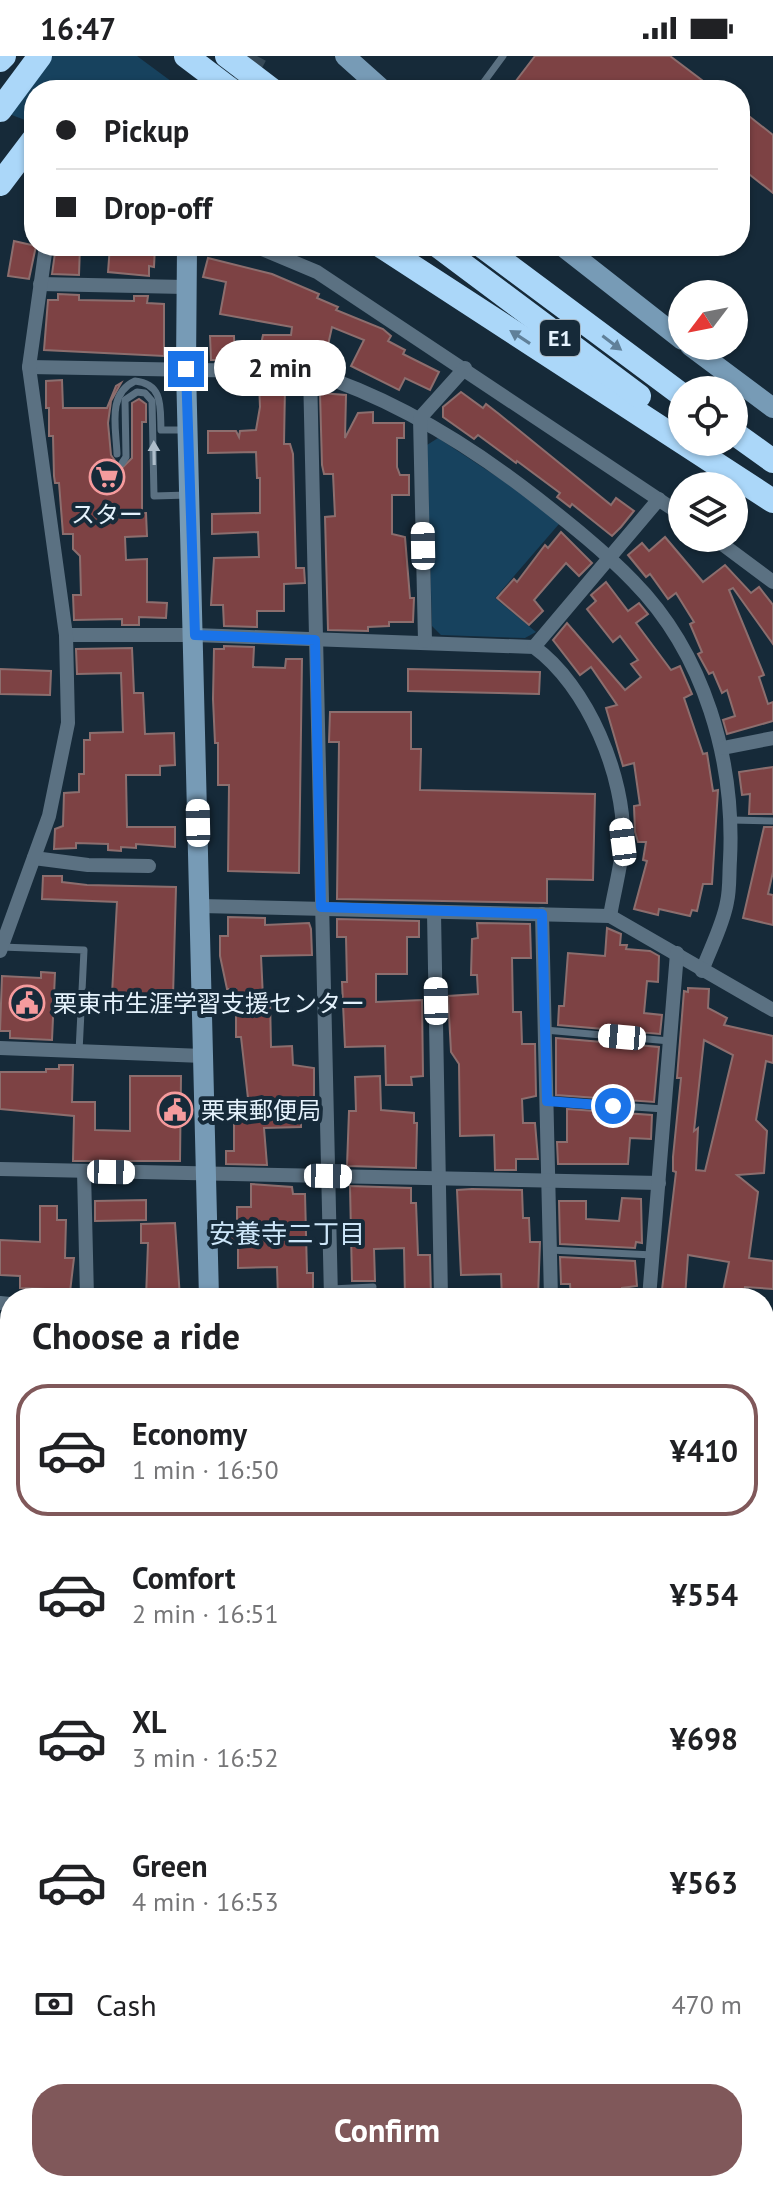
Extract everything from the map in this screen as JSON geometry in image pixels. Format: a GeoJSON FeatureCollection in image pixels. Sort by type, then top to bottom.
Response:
{"type":"FeatureCollection","features":[{"type":"Feature","properties":{"kind":"highway"},"geometry":{"type":"LineString","coordinates":[[0,110],[40,56]]}},
{"type":"Feature","properties":{"kind":"highway"},"geometry":{"type":"LineString","coordinates":[[186,56],[218,80]]}},
{"type":"Feature","properties":{"kind":"highway"},"geometry":{"type":"LineString","coordinates":[[227,56],[259,80]]}},
{"type":"Feature","properties":{"kind":"highway"},"geometry":{"type":"LineString","coordinates":[[0,184],[24,152]]}},
{"type":"Feature","properties":{"kind":"highway"},"geometry":{"type":"LineString","coordinates":[[396,256],[773,500]]}},
{"type":"Feature","properties":{"kind":"highway","name":"E1"},"geometry":{"type":"LineString","coordinates":[[451,256],[668,418]]}},
{"type":"Feature","properties":{"kind":"highway","name":"E1"},"geometry":{"type":"LineString","coordinates":[[495,256],[668,385]]}},
{"type":"Feature","properties":{"kind":"highway"},"geometry":{"type":"LineString","coordinates":[[748,443],[773,461]]}},
{"type":"Feature","properties":{"kind":"highway"},"geometry":{"type":"LineString","coordinates":[[717,456],[773,500]]}},
{"type":"Feature","properties":{"kind":"street"},"geometry":{"type":"LineString","coordinates":[[345,56],[372,80]]}},
{"type":"Feature","properties":{"kind":"street"},"geometry":{"type":"LineString","coordinates":[[1,949],[49,816],[68,723],[66,635],[29,367],[44,256]]}},
{"type":"Feature","properties":{"kind":"street"},"geometry":{"type":"LineString","coordinates":[[187,256],[186,369],[195,635],[209,1288]]}},
{"type":"Feature","properties":{"kind":"street"},"geometry":{"type":"LineString","coordinates":[[279,256],[317,272],[668,505]]}},
{"type":"Feature","properties":{"kind":"street"},"geometry":{"type":"LineString","coordinates":[[575,256],[668,329]]}},
{"type":"Feature","properties":{"kind":"street"},"geometry":{"type":"LineString","coordinates":[[40,284],[185,287]]}},
{"type":"Feature","properties":{"kind":"street"},"geometry":{"type":"LineString","coordinates":[[709,360],[773,408]]}},
{"type":"Feature","properties":{"kind":"street"},"geometry":{"type":"LineString","coordinates":[[29,367],[310,372],[420,418],[486,458],[635,583],[674,635],[702,690],[723,748],[732,820],[727,903],[702,971]]}},
{"type":"Feature","properties":{"kind":"street"},"geometry":{"type":"LineString","coordinates":[[425,641],[420,418],[465,368]]}},
{"type":"Feature","properties":{"kind":"street"},"geometry":{"type":"LineString","coordinates":[[310,372],[331,1288]]}},
{"type":"Feature","properties":{"kind":"street"},"geometry":{"type":"LineString","coordinates":[[534,647],[659,499]]}},
{"type":"Feature","properties":{"kind":"street"},"geometry":{"type":"LineString","coordinates":[[733,552],[773,582]]}},
{"type":"Feature","properties":{"kind":"street"},"geometry":{"type":"LineString","coordinates":[[66,635],[195,635],[534,647],[557,663],[574,684],[597,729],[616,789],[623,842],[610,916]]}},
{"type":"Feature","properties":{"kind":"street"},"geometry":{"type":"LineString","coordinates":[[723,748],[773,738]]}},
{"type":"Feature","properties":{"kind":"street"},"geometry":{"type":"LineString","coordinates":[[34,858],[88,865],[149,866]]}},
{"type":"Feature","properties":{"kind":"street"},"geometry":{"type":"LineString","coordinates":[[200,906],[610,916],[773,1010]]}},
{"type":"Feature","properties":{"kind":"street"},"geometry":{"type":"LineString","coordinates":[[434,913],[441,1288]]}},
{"type":"Feature","properties":{"kind":"street"},"geometry":{"type":"LineString","coordinates":[[542,914],[551,1288]]}},
{"type":"Feature","properties":{"kind":"street"},"geometry":{"type":"LineString","coordinates":[[650,1288],[677,953]]}},
{"type":"Feature","properties":{"kind":"street"},"geometry":{"type":"LineString","coordinates":[[0,1048],[203,1056]]}},
{"type":"Feature","properties":{"kind":"street"},"geometry":{"type":"LineString","coordinates":[[0,1169],[659,1183]]}},
{"type":"Feature","properties":{"kind":"street"},"geometry":{"type":"LineString","coordinates":[[84,1171],[87,1288]]}},
{"type":"Feature","properties":{"kind":"lane"},"geometry":{"type":"LineString","coordinates":[[485,80],[503,56]]}},
{"type":"Feature","properties":{"kind":"lane"},"geometry":{"type":"LineString","coordinates":[[117,454],[116,400],[120,391],[135,381],[152,385],[158,393],[161,430],[188,430]]}},
{"type":"Feature","properties":{"kind":"lane"},"geometry":{"type":"LineString","coordinates":[[122,463],[126,457],[125,400],[129,395],[145,393],[152,401],[154,496],[190,495]]}},
{"type":"Feature","properties":{"kind":"lane"},"geometry":{"type":"LineString","coordinates":[[732,820],[773,821]]}},
{"type":"Feature","properties":{"kind":"lane"},"geometry":{"type":"LineString","coordinates":[[1,949],[84,950],[79,1052]]}},
{"type":"Feature","properties":{"kind":"lane"},"geometry":{"type":"LineString","coordinates":[[545,1030],[670,1041]]}},
{"type":"Feature","properties":{"kind":"lane"},"geometry":{"type":"LineString","coordinates":[[547,1101],[665,1109]]}},
{"type":"Feature","properties":{"kind":"lane"},"geometry":{"type":"LineString","coordinates":[[550,1250],[653,1255]]}},
{"type":"Feature","properties":{"kind":"lane"},"geometry":{"type":"LineString","coordinates":[[366,1288],[373,1287]]}},
{"type":"Feature","properties":{"kind":"shaded area"},"geometry":{"type":"Polygon","coordinates":[[[46,56],[137,56],[169,80],[28,80],[46,56]]]}},
{"type":"Feature","properties":{"kind":"shaded area"},"geometry":{"type":"Polygon","coordinates":[[[24,85],[24,120],[4,112],[24,85]]]}},
{"type":"Feature","properties":{"kind":"shaded area"},"geometry":{"type":"Polygon","coordinates":[[[438,438],[522,493],[559,524],[495,598],[536,632],[525,638],[441,635],[432,626],[427,445],[438,438]]]}},
{"type":"Feature","properties":{"kind":"building"},"geometry":{"type":"Polygon","coordinates":[[[535,56],[670,56],[702,80],[517,80],[535,56]]]}},
{"type":"Feature","properties":{"kind":"building"},"geometry":{"type":"Polygon","coordinates":[[[750,117],[773,135],[773,193],[750,175],[750,117]]]}},
{"type":"Feature","properties":{"kind":"building"},"geometry":{"type":"Polygon","coordinates":[[[14,241],[24,243],[24,256],[34,256],[29,279],[8,276],[14,241]]]}},
{"type":"Feature","properties":{"kind":"building"},"geometry":{"type":"Polygon","coordinates":[[[55,256],[80,256],[79,275],[52,274],[55,256]]]}},
{"type":"Feature","properties":{"kind":"building"},"geometry":{"type":"Polygon","coordinates":[[[109,256],[155,256],[154,267],[149,266],[149,276],[108,272],[109,256]]]}},
{"type":"Feature","properties":{"kind":"building"},"geometry":{"type":"Polygon","coordinates":[[[208,258],[272,274],[319,294],[317,298],[338,307],[336,310],[383,329],[391,336],[388,341],[405,350],[403,354],[439,372],[430,390],[405,378],[399,390],[351,366],[364,340],[332,327],[326,354],[292,345],[289,360],[259,353],[263,335],[291,335],[292,327],[220,314],[226,282],[203,277],[208,258]]]}},
{"type":"Feature","properties":{"kind":"building"},"geometry":{"type":"Polygon","coordinates":[[[58,294],[79,295],[79,300],[134,301],[134,296],[148,296],[147,303],[164,304],[164,356],[44,350],[48,300],[58,300],[58,294]]]}},
{"type":"Feature","properties":{"kind":"building"},"geometry":{"type":"Polygon","coordinates":[[[210,336],[234,336],[235,360],[211,360],[210,336]]]}},
{"type":"Feature","properties":{"kind":"building"},"geometry":{"type":"Polygon","coordinates":[[[62,380],[63,408],[107,408],[116,386],[121,383],[111,401],[108,423],[111,455],[121,469],[132,458],[132,403],[139,399],[146,404],[146,422],[142,422],[142,513],[146,513],[147,536],[125,537],[126,560],[147,559],[147,602],[167,603],[166,618],[139,617],[139,625],[122,625],[122,619],[74,620],[73,595],[81,595],[80,556],[73,549],[73,534],[63,534],[59,483],[55,483],[54,476],[53,436],[49,436],[49,408],[46,408],[46,381],[62,380]]]}},
{"type":"Feature","properties":{"kind":"building"},"geometry":{"type":"Polygon","coordinates":[[[273,381],[274,387],[285,386],[284,444],[290,444],[293,454],[296,568],[304,568],[305,583],[284,584],[284,611],[257,611],[257,627],[224,626],[223,605],[211,605],[214,558],[259,557],[258,532],[212,534],[212,514],[260,513],[260,478],[257,478],[256,452],[208,453],[208,431],[236,431],[239,437],[240,431],[256,430],[260,407],[259,382],[273,381]]]}},
{"type":"Feature","properties":{"kind":"building"},"geometry":{"type":"Polygon","coordinates":[[[461,392],[483,408],[486,404],[611,505],[616,498],[634,511],[612,536],[572,504],[570,507],[557,497],[560,493],[517,461],[478,435],[474,439],[443,417],[443,407],[461,392]]]}},
{"type":"Feature","properties":{"kind":"building"},"geometry":{"type":"Polygon","coordinates":[[[320,393],[346,395],[345,438],[358,413],[373,412],[373,423],[404,423],[404,438],[397,438],[397,467],[400,475],[409,475],[409,495],[392,495],[392,534],[405,537],[410,598],[414,598],[413,622],[389,622],[389,626],[368,627],[368,631],[328,630],[325,517],[335,516],[333,474],[324,474],[322,465],[320,393]]]}},
{"type":"Feature","properties":{"kind":"building"},"geometry":{"type":"Polygon","coordinates":[[[561,532],[592,563],[579,576],[566,563],[534,600],[543,611],[529,625],[497,598],[514,579],[517,582],[545,545],[548,548],[561,532]]]}},
{"type":"Feature","properties":{"kind":"building"},"geometry":{"type":"Polygon","coordinates":[[[665,537],[668,552],[678,552],[703,582],[725,565],[751,593],[759,587],[773,605],[773,644],[733,588],[729,590],[764,675],[759,677],[768,704],[773,702],[773,721],[727,734],[723,720],[735,716],[727,690],[722,693],[713,672],[709,674],[698,654],[702,652],[690,624],[694,622],[676,593],[668,599],[650,574],[646,577],[628,555],[642,543],[649,551],[665,537]]]}},
{"type":"Feature","properties":{"kind":"building"},"geometry":{"type":"Polygon","coordinates":[[[606,582],[628,611],[639,603],[648,614],[636,623],[671,670],[680,666],[692,694],[684,698],[703,754],[707,753],[713,791],[718,790],[712,884],[703,884],[697,911],[692,910],[690,916],[659,909],[658,915],[634,909],[647,861],[643,860],[646,842],[638,842],[635,832],[634,806],[640,805],[634,763],[623,766],[606,708],[617,705],[591,667],[580,675],[553,640],[567,623],[625,690],[641,677],[631,664],[638,660],[620,636],[613,642],[587,609],[596,601],[591,595],[606,582]]]}},
{"type":"Feature","properties":{"kind":"building"},"geometry":{"type":"Polygon","coordinates":[[[224,646],[254,647],[253,667],[285,668],[286,659],[302,659],[299,873],[228,871],[229,785],[218,785],[218,743],[215,743],[213,699],[214,649],[224,649],[224,646]]]}},
{"type":"Feature","properties":{"kind":"building"},"geometry":{"type":"Polygon","coordinates":[[[132,648],[134,693],[143,693],[145,734],[174,733],[175,765],[160,766],[160,775],[126,775],[127,827],[175,827],[175,847],[136,844],[136,848],[121,847],[121,851],[108,850],[108,844],[76,843],[76,848],[54,849],[55,829],[63,826],[64,793],[79,792],[79,774],[84,774],[84,740],[90,740],[90,733],[123,732],[121,673],[77,674],[76,649],[132,648]]]}},
{"type":"Feature","properties":{"kind":"building"},"geometry":{"type":"Polygon","coordinates":[[[0,669],[51,671],[50,695],[0,694],[0,669]]]}},
{"type":"Feature","properties":{"kind":"building"},"geometry":{"type":"Polygon","coordinates":[[[408,669],[540,672],[539,694],[408,691],[408,669]]]}},
{"type":"Feature","properties":{"kind":"building"},"geometry":{"type":"Polygon","coordinates":[[[330,712],[411,712],[411,749],[421,749],[420,790],[595,794],[593,880],[547,879],[547,903],[337,899],[339,742],[329,742],[330,712]]]}},
{"type":"Feature","properties":{"kind":"building"},"geometry":{"type":"Polygon","coordinates":[[[773,767],[773,814],[749,814],[750,794],[742,795],[739,772],[773,767]]]}},
{"type":"Feature","properties":{"kind":"building"},"geometry":{"type":"Polygon","coordinates":[[[764,827],[773,827],[773,872],[768,894],[773,895],[773,925],[743,918],[764,827]]]}},
{"type":"Feature","properties":{"kind":"building"},"geometry":{"type":"Polygon","coordinates":[[[43,876],[62,876],[62,882],[87,885],[176,887],[173,997],[154,996],[154,1005],[134,1004],[135,995],[112,994],[117,902],[42,899],[43,876]]]}},
{"type":"Feature","properties":{"kind":"building"},"geometry":{"type":"Polygon","coordinates":[[[228,917],[265,918],[265,925],[309,923],[311,929],[312,955],[261,956],[263,998],[270,998],[271,1047],[292,1046],[293,1065],[314,1068],[314,1103],[309,1103],[309,1110],[301,1110],[301,1127],[264,1128],[267,1165],[226,1164],[226,1151],[234,1151],[234,1108],[249,1107],[241,1037],[236,1037],[236,989],[227,989],[220,956],[220,936],[228,936],[228,917]]]}},
{"type":"Feature","properties":{"kind":"building"},"geometry":{"type":"Polygon","coordinates":[[[337,919],[419,921],[419,937],[407,937],[407,974],[376,974],[376,1002],[422,1000],[423,1076],[411,1077],[412,1085],[386,1085],[385,1046],[345,1047],[342,982],[347,982],[346,937],[337,937],[337,919]]]}},
{"type":"Feature","properties":{"kind":"building"},"geometry":{"type":"Polygon","coordinates":[[[477,923],[530,924],[531,958],[512,958],[513,1012],[521,1012],[522,1044],[535,1044],[536,1096],[522,1099],[523,1123],[535,1123],[538,1159],[516,1159],[516,1170],[495,1170],[494,1135],[460,1136],[459,1064],[451,1052],[448,996],[478,994],[477,975],[471,975],[472,939],[478,938],[477,923]]]}},
{"type":"Feature","properties":{"kind":"building"},"geometry":{"type":"Polygon","coordinates":[[[607,928],[621,934],[620,945],[627,945],[626,949],[650,951],[659,956],[658,982],[647,981],[644,1013],[662,1015],[660,1034],[558,1025],[559,1006],[564,1006],[568,953],[605,956],[607,928]]]}},
{"type":"Feature","properties":{"kind":"building","name":"栗東市生涯学習支援センター"},"geometry":{"type":"Polygon","coordinates":[[[41,972],[55,973],[52,1040],[10,1038],[10,1031],[0,1031],[2,976],[41,978],[41,972]]]}},
{"type":"Feature","properties":{"kind":"building"},"geometry":{"type":"Polygon","coordinates":[[[688,988],[709,989],[708,1008],[727,1018],[724,1025],[773,1036],[773,1063],[766,1061],[756,1120],[767,1131],[764,1173],[737,1175],[758,1192],[749,1258],[773,1261],[773,1288],[724,1288],[729,1262],[688,1255],[686,1288],[662,1288],[676,1172],[673,1171],[673,1157],[681,1078],[677,1078],[684,991],[688,992],[688,988]],[[704,1040],[694,1131],[698,1128],[696,1170],[705,1171],[733,1055],[704,1040]]]}},
{"type":"Feature","properties":{"kind":"building"},"geometry":{"type":"Polygon","coordinates":[[[556,1038],[659,1047],[654,1102],[556,1095],[556,1038]]]}},
{"type":"Feature","properties":{"kind":"building"},"geometry":{"type":"Polygon","coordinates":[[[59,1065],[73,1065],[72,1102],[95,1102],[95,1130],[130,1131],[130,1076],[181,1076],[180,1161],[73,1161],[74,1116],[0,1109],[0,1072],[46,1072],[46,1069],[59,1069],[59,1065]]]}},
{"type":"Feature","properties":{"kind":"building"},"geometry":{"type":"Polygon","coordinates":[[[380,1076],[381,1110],[414,1113],[414,1123],[417,1123],[416,1168],[347,1166],[349,1111],[356,1111],[355,1077],[380,1076]]]}},
{"type":"Feature","properties":{"kind":"building"},"geometry":{"type":"Polygon","coordinates":[[[567,1109],[652,1115],[651,1139],[630,1138],[628,1164],[558,1164],[557,1142],[567,1142],[567,1109]]]}},
{"type":"Feature","properties":{"kind":"building"},"geometry":{"type":"Polygon","coordinates":[[[251,1184],[292,1187],[293,1194],[305,1194],[307,1273],[313,1273],[313,1288],[278,1288],[277,1267],[238,1268],[238,1245],[230,1245],[230,1232],[237,1232],[237,1207],[251,1207],[251,1184]]]}},
{"type":"Feature","properties":{"kind":"building"},"geometry":{"type":"Polygon","coordinates":[[[350,1186],[411,1188],[411,1203],[416,1203],[418,1255],[430,1255],[431,1288],[405,1288],[404,1248],[374,1249],[375,1281],[352,1281],[350,1186]]]}},
{"type":"Feature","properties":{"kind":"building"},"geometry":{"type":"Polygon","coordinates":[[[457,1190],[522,1190],[523,1218],[529,1218],[530,1242],[540,1242],[538,1288],[502,1288],[501,1274],[461,1275],[457,1190]]]}},
{"type":"Feature","properties":{"kind":"building"},"geometry":{"type":"Polygon","coordinates":[[[622,1198],[641,1199],[642,1243],[636,1242],[635,1248],[560,1244],[559,1201],[586,1201],[586,1219],[619,1221],[622,1198]]]}},
{"type":"Feature","properties":{"kind":"building"},"geometry":{"type":"Polygon","coordinates":[[[146,1200],[146,1220],[95,1221],[95,1201],[146,1200]]]}},
{"type":"Feature","properties":{"kind":"building"},"geometry":{"type":"Polygon","coordinates":[[[40,1206],[57,1206],[57,1220],[66,1220],[65,1258],[74,1258],[70,1288],[20,1288],[20,1276],[0,1275],[0,1240],[40,1242],[40,1206]]]}},
{"type":"Feature","properties":{"kind":"building"},"geometry":{"type":"Polygon","coordinates":[[[175,1223],[179,1288],[146,1288],[148,1243],[141,1243],[141,1224],[175,1223]]]}},
{"type":"Feature","properties":{"kind":"building"},"geometry":{"type":"Polygon","coordinates":[[[560,1257],[635,1261],[637,1286],[570,1288],[570,1284],[561,1284],[560,1257]]]}},
{"type":"Feature","properties":{"kind":"tunnel"},"geometry":{"type":"LineString","coordinates":[[244,80],[257,56]]}},
{"type":"Feature","properties":{"kind":"place","name":"スター"},"geometry":{"type":"Point","coordinates":[107,477]}},
{"type":"Feature","properties":{"kind":"place","name":"栗東市生涯学習支援センター"},"geometry":{"type":"Point","coordinates":[27,1003]}},
{"type":"Feature","properties":{"kind":"place","name":"栗東郵便局"},"geometry":{"type":"Point","coordinates":[175,1110]}},
{"type":"Feature","properties":{"kind":"district","name":"安養寺二丁目"},"geometry":{"type":"Point","coordinates":[287,1233]}},
{"type":"Feature","properties":{"kind":"route"},"geometry":{"type":"LineString","coordinates":[[186,369],[195,635],[315,640],[321,907],[434,913],[542,914],[547,1101],[613,1106]]}}]}
